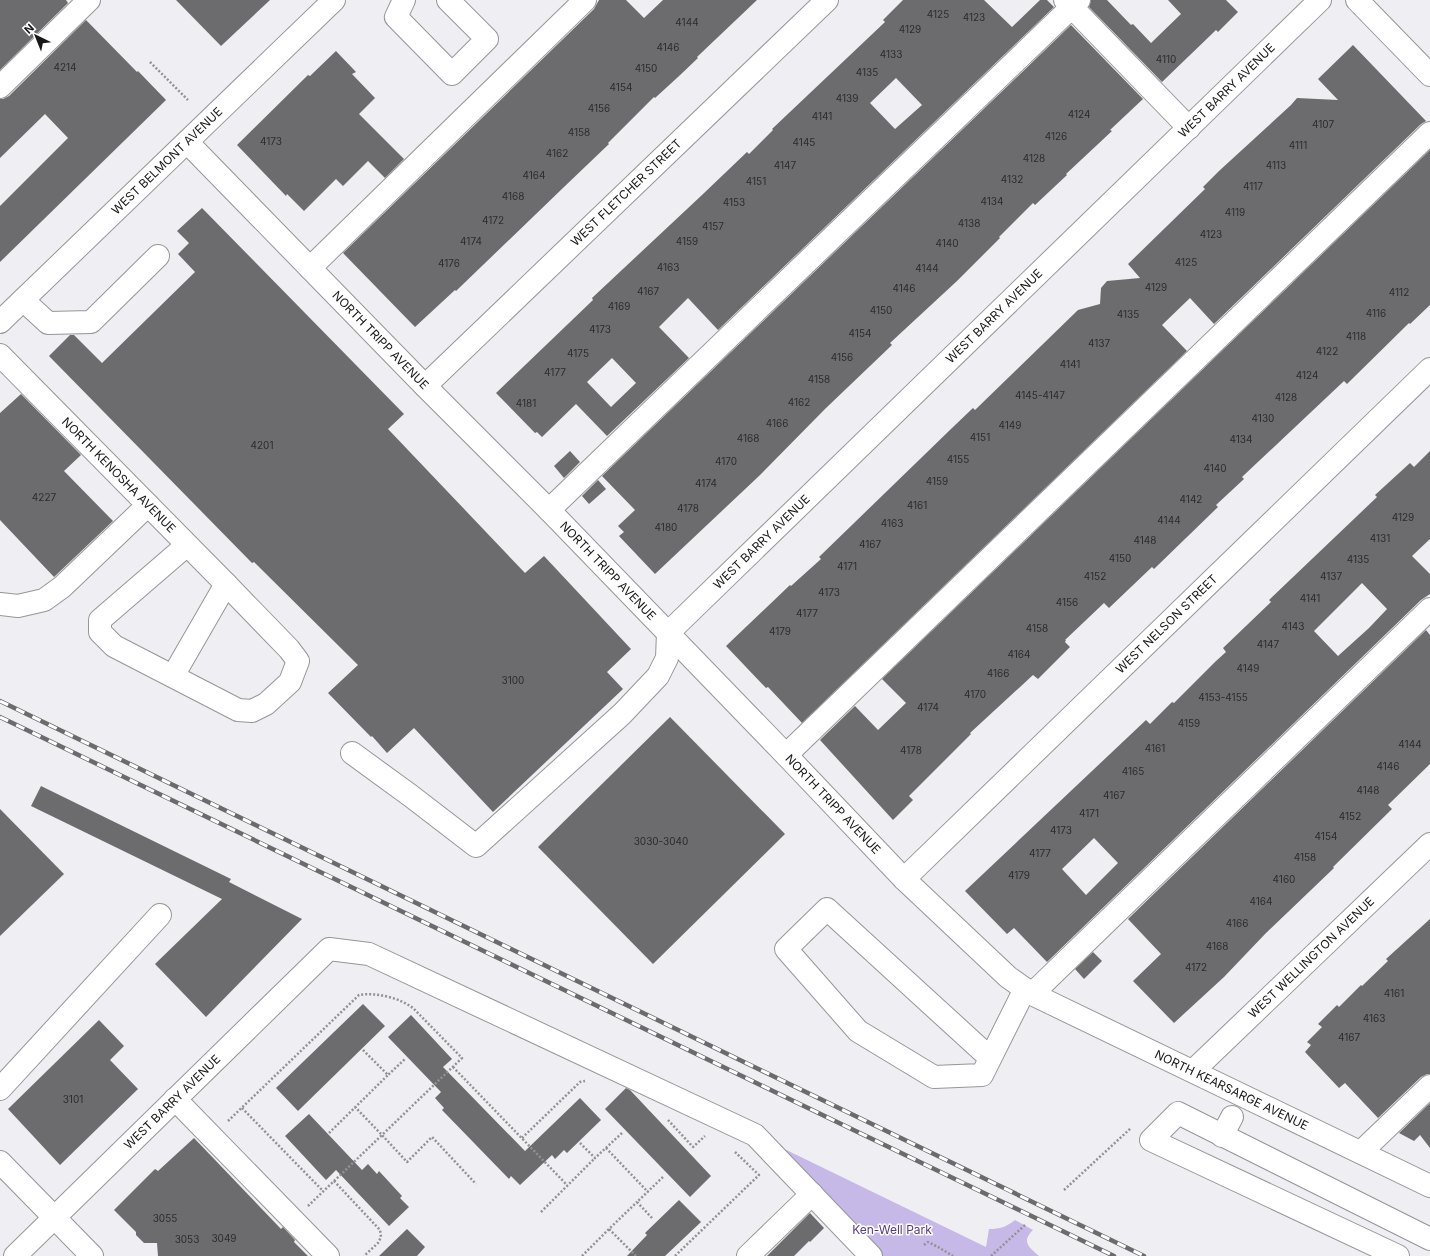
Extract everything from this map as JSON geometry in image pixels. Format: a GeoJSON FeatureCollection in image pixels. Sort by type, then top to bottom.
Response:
{"type":"FeatureCollection","features":[{"type":"Feature","properties":{"kind":"street"},"geometry":{"type":"LineString","coordinates":[[0,87],[89,0]]}},
{"type":"Feature","properties":{"kind":"street","name":"WEST BELMONT AVENUE"},"geometry":{"type":"LineString","coordinates":[[0,322],[334,0]]}},
{"type":"Feature","properties":{"kind":"street"},"geometry":{"type":"LineString","coordinates":[[404,0],[396,17],[452,74],[487,39],[448,0]]}},
{"type":"Feature","properties":{"kind":"street"},"geometry":{"type":"LineString","coordinates":[[310,268],[585,0]]}},
{"type":"Feature","properties":{"kind":"street","name":"WEST FLETCHER STREET"},"geometry":{"type":"LineString","coordinates":[[425,386],[827,0]]}},
{"type":"Feature","properties":{"kind":"street","name":"WEST BARRY AVENUE"},"geometry":{"type":"LineString","coordinates":[[668,633],[1320,0]]}},
{"type":"Feature","properties":{"kind":"street"},"geometry":{"type":"LineString","coordinates":[[1357,0],[1430,75]]}},
{"type":"Feature","properties":{"kind":"street"},"geometry":{"type":"LineString","coordinates":[[549,510],[1072,2],[1189,128]]}},
{"type":"Feature","properties":{"kind":"street"},"geometry":{"type":"LineString","coordinates":[[786,755],[1430,133]]}},
{"type":"Feature","properties":{"kind":"street","name":"NORTH TRIPP AVENUE"},"geometry":{"type":"LineString","coordinates":[[187,142],[425,386],[549,510],[904,879],[1008,977],[1029,992]]}},
{"type":"Feature","properties":{"kind":"street"},"geometry":{"type":"LineString","coordinates":[[23,300],[48,323],[91,322],[158,256]]}},
{"type":"Feature","properties":{"kind":"street","name":"NORTH KENOSHA AVENUE"},"geometry":{"type":"LineString","coordinates":[[0,355],[232,590],[289,649],[298,661],[290,682],[266,704],[252,711],[238,710],[173,676]]}},
{"type":"Feature","properties":{"kind":"street","name":"WEST NELSON STREET"},"geometry":{"type":"LineString","coordinates":[[904,879],[1430,369]]}},
{"type":"Feature","properties":{"kind":"street"},"geometry":{"type":"LineString","coordinates":[[0,604],[18,606],[44,600],[62,587],[148,505]]}},
{"type":"Feature","properties":{"kind":"street"},"geometry":{"type":"LineString","coordinates":[[187,545],[100,620],[100,632],[114,646],[173,676],[232,590]]}},
{"type":"Feature","properties":{"kind":"street"},"geometry":{"type":"LineString","coordinates":[[990,1058],[827,909],[786,949],[858,1031],[934,1077],[982,1075],[990,1058],[1029,992],[1430,609]]}},
{"type":"Feature","properties":{"kind":"street"},"geometry":{"type":"LineString","coordinates":[[352,753],[476,846],[622,714],[658,676],[667,658],[668,633]]}},
{"type":"Feature","properties":{"kind":"street","name":"WEST WELLINGTON AVENUE"},"geometry":{"type":"LineString","coordinates":[[1193,1071],[1430,844]]}},
{"type":"Feature","properties":{"kind":"street"},"geometry":{"type":"LineString","coordinates":[[0,1089],[160,915]]}},
{"type":"Feature","properties":{"kind":"street","name":"WEST BARRY AVENUE"},"geometry":{"type":"LineString","coordinates":[[15,1256],[329,949],[369,954],[755,1135],[812,1194]]}},
{"type":"Feature","properties":{"kind":"street","name":"NORTH KEARSARGE AVENUE"},"geometry":{"type":"LineString","coordinates":[[1029,992],[1430,1186]]}},
{"type":"Feature","properties":{"kind":"street"},"geometry":{"type":"LineString","coordinates":[[1361,1152],[1430,1086]]}},
{"type":"Feature","properties":{"kind":"street"},"geometry":{"type":"LineString","coordinates":[[175,1099],[328,1256]]}},
{"type":"Feature","properties":{"kind":"street"},"geometry":{"type":"LineString","coordinates":[[1398,1256],[1151,1140],[1178,1114],[1227,1126],[1430,1239]]}},
{"type":"Feature","properties":{"kind":"street"},"geometry":{"type":"LineString","coordinates":[[0,1162],[92,1256]]}},
{"type":"Feature","properties":{"kind":"street"},"geometry":{"type":"LineString","coordinates":[[748,1256],[812,1194],[871,1256]]}},
{"type":"Feature","properties":{"kind":"path"},"geometry":{"type":"LineString","coordinates":[[150,62],[188,100]]}},
{"type":"Feature","properties":{"kind":"path"},"geometry":{"type":"LineString","coordinates":[[226,1124],[358,995],[369,993],[409,1004],[462,1058],[303,1210]]}},
{"type":"Feature","properties":{"kind":"path"},"geometry":{"type":"LineString","coordinates":[[364,1050],[388,1075]]}},
{"type":"Feature","properties":{"kind":"path"},"geometry":{"type":"LineString","coordinates":[[329,1133],[405,1059]]}},
{"type":"Feature","properties":{"kind":"path"},"geometry":{"type":"LineString","coordinates":[[453,1066],[567,1185]]}},
{"type":"Feature","properties":{"kind":"path"},"geometry":{"type":"LineString","coordinates":[[522,1138],[580,1082],[587,1080]]}},
{"type":"Feature","properties":{"kind":"path"},"geometry":{"type":"LineString","coordinates":[[355,1107],[407,1162],[432,1137],[476,1184]]}},
{"type":"Feature","properties":{"kind":"path"},"geometry":{"type":"LineString","coordinates":[[242,1108],[324,1191]]}},
{"type":"Feature","properties":{"kind":"path"},"geometry":{"type":"LineString","coordinates":[[667,1120],[693,1147],[707,1134]]}},
{"type":"Feature","properties":{"kind":"path"},"geometry":{"type":"LineString","coordinates":[[1064,1190],[1132,1127]]}},
{"type":"Feature","properties":{"kind":"path"},"geometry":{"type":"LineString","coordinates":[[541,1212],[622,1133]]}},
{"type":"Feature","properties":{"kind":"path"},"geometry":{"type":"LineString","coordinates":[[580,1143],[595,1158]]}},
{"type":"Feature","properties":{"kind":"path"},"geometry":{"type":"LineString","coordinates":[[606,1148],[648,1192]]}},
{"type":"Feature","properties":{"kind":"path"},"geometry":{"type":"LineString","coordinates":[[675,1256],[759,1176],[734,1151]]}},
{"type":"Feature","properties":{"kind":"path"},"geometry":{"type":"LineString","coordinates":[[582,1256],[664,1176]]}},
{"type":"Feature","properties":{"kind":"path"},"geometry":{"type":"LineString","coordinates":[[334,1181],[380,1230],[381,1237],[378,1242],[364,1256]]}},
{"type":"Feature","properties":{"kind":"path"},"geometry":{"type":"LineString","coordinates":[[637,1202],[652,1218]]}},
{"type":"Feature","properties":{"kind":"path"},"geometry":{"type":"LineString","coordinates":[[991,1256],[1025,1225]]}},
{"type":"Feature","properties":{"kind":"path"},"geometry":{"type":"LineString","coordinates":[[609,1229],[636,1256]]}},
{"type":"Feature","properties":{"kind":"path"},"geometry":{"type":"LineString","coordinates":[[924,1245],[928,1242],[953,1256]]}},
{"type":"Feature","properties":{"kind":"green space","name":"Ken-Well Park"},"geometry":{"type":"Polygon","coordinates":[[[772,1143],[986,1247],[989,1229],[1003,1227],[1015,1220],[1033,1230],[1029,1234],[1027,1241],[1030,1247],[1039,1256],[882,1256],[773,1147],[772,1143]]]}},
{"type":"Feature","properties":{"kind":"building"},"geometry":{"type":"Polygon","coordinates":[[[0,0],[66,0],[68,3],[0,70],[0,0]]]}},
{"type":"Feature","properties":{"kind":"building"},"geometry":{"type":"Polygon","coordinates":[[[176,0],[270,0],[221,46],[176,0]]]}},
{"type":"Feature","properties":{"kind":"building"},"geometry":{"type":"Polygon","coordinates":[[[599,0],[626,0],[644,18],[663,0],[757,0],[678,77],[655,98],[654,97],[608,143],[609,144],[456,291],[455,290],[415,327],[343,253],[594,9],[599,0]]]}},
{"type":"Feature","properties":{"kind":"building"},"geometry":{"type":"Polygon","coordinates":[[[903,0],[984,0],[1012,27],[1040,0],[1047,0],[1054,7],[718,330],[688,298],[659,327],[689,358],[607,436],[576,404],[542,437],[537,432],[535,433],[496,393],[593,300],[592,298],[747,152],[749,154],[773,130],[772,129],[885,22],[883,20],[903,0]],[[896,78],[870,103],[895,129],[922,105],[896,78]],[[612,358],[587,382],[611,407],[636,383],[612,358]]]}},
{"type":"Feature","properties":{"kind":"building"},"geometry":{"type":"Polygon","coordinates":[[[1091,0],[1107,0],[1151,43],[1181,14],[1168,0],[1226,0],[1238,12],[1218,32],[1216,30],[1162,82],[1089,7],[1091,0]]]}},
{"type":"Feature","properties":{"kind":"building"},"geometry":{"type":"Polygon","coordinates":[[[86,20],[166,100],[0,262],[0,206],[68,138],[45,114],[0,158],[0,99],[9,96],[86,20]]]}},
{"type":"Feature","properties":{"kind":"building"},"geometry":{"type":"Polygon","coordinates":[[[1071,25],[1143,99],[1110,130],[1112,131],[1066,174],[1067,175],[1035,205],[1033,203],[957,281],[890,343],[892,345],[825,409],[759,476],[655,574],[619,536],[624,532],[618,526],[635,510],[602,476],[1071,25]]]}},
{"type":"Feature","properties":{"kind":"building"},"geometry":{"type":"Polygon","coordinates":[[[1353,45],[1426,121],[1421,124],[1214,324],[1190,298],[1162,325],[1187,351],[802,723],[726,646],[790,585],[791,586],[821,559],[819,557],[952,428],[973,408],[975,410],[1078,310],[1100,304],[1101,288],[1107,281],[1140,278],[1128,264],[1205,189],[1203,187],[1219,171],[1297,98],[1338,100],[1318,79],[1353,45]]]}},
{"type":"Feature","properties":{"kind":"building"},"geometry":{"type":"Polygon","coordinates":[[[336,51],[356,72],[352,74],[375,98],[359,114],[404,159],[385,178],[368,161],[343,186],[336,179],[304,211],[287,194],[286,196],[237,145],[308,75],[310,76],[336,51]]]}},
{"type":"Feature","properties":{"kind":"building"},"geometry":{"type":"Polygon","coordinates":[[[1430,150],[1430,305],[1410,324],[1409,323],[1347,384],[1344,381],[1242,477],[1244,479],[1216,505],[1218,507],[1154,569],[1152,567],[1109,608],[1104,603],[1065,640],[1070,647],[1038,679],[1033,675],[970,733],[971,734],[909,796],[913,800],[893,820],[820,740],[855,706],[878,730],[906,703],[882,679],[1430,150]]]}},
{"type":"Feature","properties":{"kind":"building"},"geometry":{"type":"Polygon","coordinates":[[[202,208],[404,414],[388,429],[525,573],[544,556],[631,649],[607,672],[623,689],[493,812],[414,728],[387,753],[372,736],[371,737],[328,693],[358,665],[254,562],[252,563],[49,356],[70,335],[74,335],[102,363],[195,272],[178,254],[189,243],[177,231],[202,208]]]}},
{"type":"Feature","properties":{"kind":"building"},"geometry":{"type":"Polygon","coordinates":[[[21,394],[81,455],[64,471],[113,521],[54,577],[0,520],[0,413],[21,394]]]}},
{"type":"Feature","properties":{"kind":"building"},"geometry":{"type":"Polygon","coordinates":[[[570,451],[580,462],[564,478],[554,466],[570,451]]]}},
{"type":"Feature","properties":{"kind":"building"},"geometry":{"type":"Polygon","coordinates":[[[1430,451],[1430,539],[1412,556],[1430,574],[1430,594],[1421,600],[1047,962],[1014,928],[1007,934],[965,891],[1146,720],[1150,724],[1172,702],[1174,703],[1226,652],[1223,648],[1271,602],[1269,600],[1377,497],[1375,495],[1410,463],[1414,467],[1430,451]],[[1362,583],[1314,631],[1338,656],[1369,628],[1387,609],[1362,583]],[[1094,838],[1062,869],[1086,895],[1118,863],[1094,838]]]}},
{"type":"Feature","properties":{"kind":"building"},"geometry":{"type":"Polygon","coordinates":[[[598,480],[606,489],[589,504],[582,496],[598,480]]]}},
{"type":"Feature","properties":{"kind":"building"},"geometry":{"type":"Polygon","coordinates":[[[1426,630],[1430,635],[1430,764],[1388,805],[1392,809],[1333,867],[1334,868],[1266,933],[1224,977],[1174,1023],[1133,981],[1161,954],[1128,919],[1426,630]]]}},
{"type":"Feature","properties":{"kind":"building"},"geometry":{"type":"Polygon","coordinates":[[[670,717],[785,834],[653,964],[538,847],[670,717]]]}},
{"type":"Feature","properties":{"kind":"building"},"geometry":{"type":"Polygon","coordinates":[[[41,786],[231,879],[229,882],[302,919],[206,1017],[155,964],[222,899],[31,806],[41,786]]]}},
{"type":"Feature","properties":{"kind":"building"},"geometry":{"type":"Polygon","coordinates":[[[0,809],[64,874],[0,936],[0,809]]]}},
{"type":"Feature","properties":{"kind":"building"},"geometry":{"type":"Polygon","coordinates":[[[1430,919],[1430,1074],[1421,1077],[1378,1118],[1345,1083],[1339,1088],[1305,1052],[1311,1045],[1307,1042],[1322,1027],[1318,1024],[1337,1005],[1339,1007],[1361,985],[1362,986],[1388,961],[1386,959],[1430,919]]]}},
{"type":"Feature","properties":{"kind":"building"},"geometry":{"type":"Polygon","coordinates":[[[1093,952],[1102,961],[1084,979],[1075,969],[1093,952]]]}},
{"type":"Feature","properties":{"kind":"building"},"geometry":{"type":"Polygon","coordinates":[[[363,1004],[385,1026],[298,1111],[276,1088],[363,1004]]]}},
{"type":"Feature","properties":{"kind":"building"},"geometry":{"type":"Polygon","coordinates":[[[411,1015],[452,1059],[443,1067],[525,1151],[580,1098],[601,1120],[567,1153],[564,1150],[555,1159],[552,1155],[520,1185],[511,1176],[509,1179],[442,1110],[444,1108],[435,1098],[441,1092],[388,1037],[411,1015]]]}},
{"type":"Feature","properties":{"kind":"building"},"geometry":{"type":"Polygon","coordinates":[[[99,1020],[124,1046],[110,1060],[138,1089],[60,1165],[8,1109],[99,1020]]]}},
{"type":"Feature","properties":{"kind":"building"},"geometry":{"type":"Polygon","coordinates":[[[626,1088],[630,1090],[711,1176],[690,1197],[605,1109],[626,1088]]]}},
{"type":"Feature","properties":{"kind":"building"},"geometry":{"type":"Polygon","coordinates":[[[1430,1103],[1430,1148],[1420,1135],[1414,1141],[1399,1133],[1430,1103]]]}},
{"type":"Feature","properties":{"kind":"building"},"geometry":{"type":"Polygon","coordinates":[[[309,1114],[362,1170],[368,1164],[377,1174],[379,1171],[402,1196],[400,1198],[409,1207],[389,1226],[336,1170],[326,1180],[285,1136],[309,1114]]]}},
{"type":"Feature","properties":{"kind":"building"},"geometry":{"type":"Polygon","coordinates":[[[194,1138],[281,1229],[283,1227],[295,1240],[294,1242],[308,1256],[158,1256],[157,1243],[144,1243],[136,1235],[136,1232],[114,1210],[155,1169],[158,1171],[194,1138]]]}},
{"type":"Feature","properties":{"kind":"building"},"geometry":{"type":"Polygon","coordinates":[[[679,1200],[701,1222],[665,1256],[627,1256],[647,1235],[645,1233],[679,1200]]]}},
{"type":"Feature","properties":{"kind":"building"},"geometry":{"type":"Polygon","coordinates":[[[810,1213],[824,1228],[810,1242],[809,1241],[794,1256],[767,1256],[810,1213]]]}},
{"type":"Feature","properties":{"kind":"building"},"geometry":{"type":"Polygon","coordinates":[[[407,1229],[425,1247],[417,1256],[379,1256],[407,1229]]]}},
{"type":"Feature","properties":{"kind":"railway"},"geometry":{"type":"LineString","coordinates":[[0,701],[1144,1256]]}},
{"type":"Feature","properties":{"kind":"railway"},"geometry":{"type":"LineString","coordinates":[[0,717],[1114,1256]]}}]}
